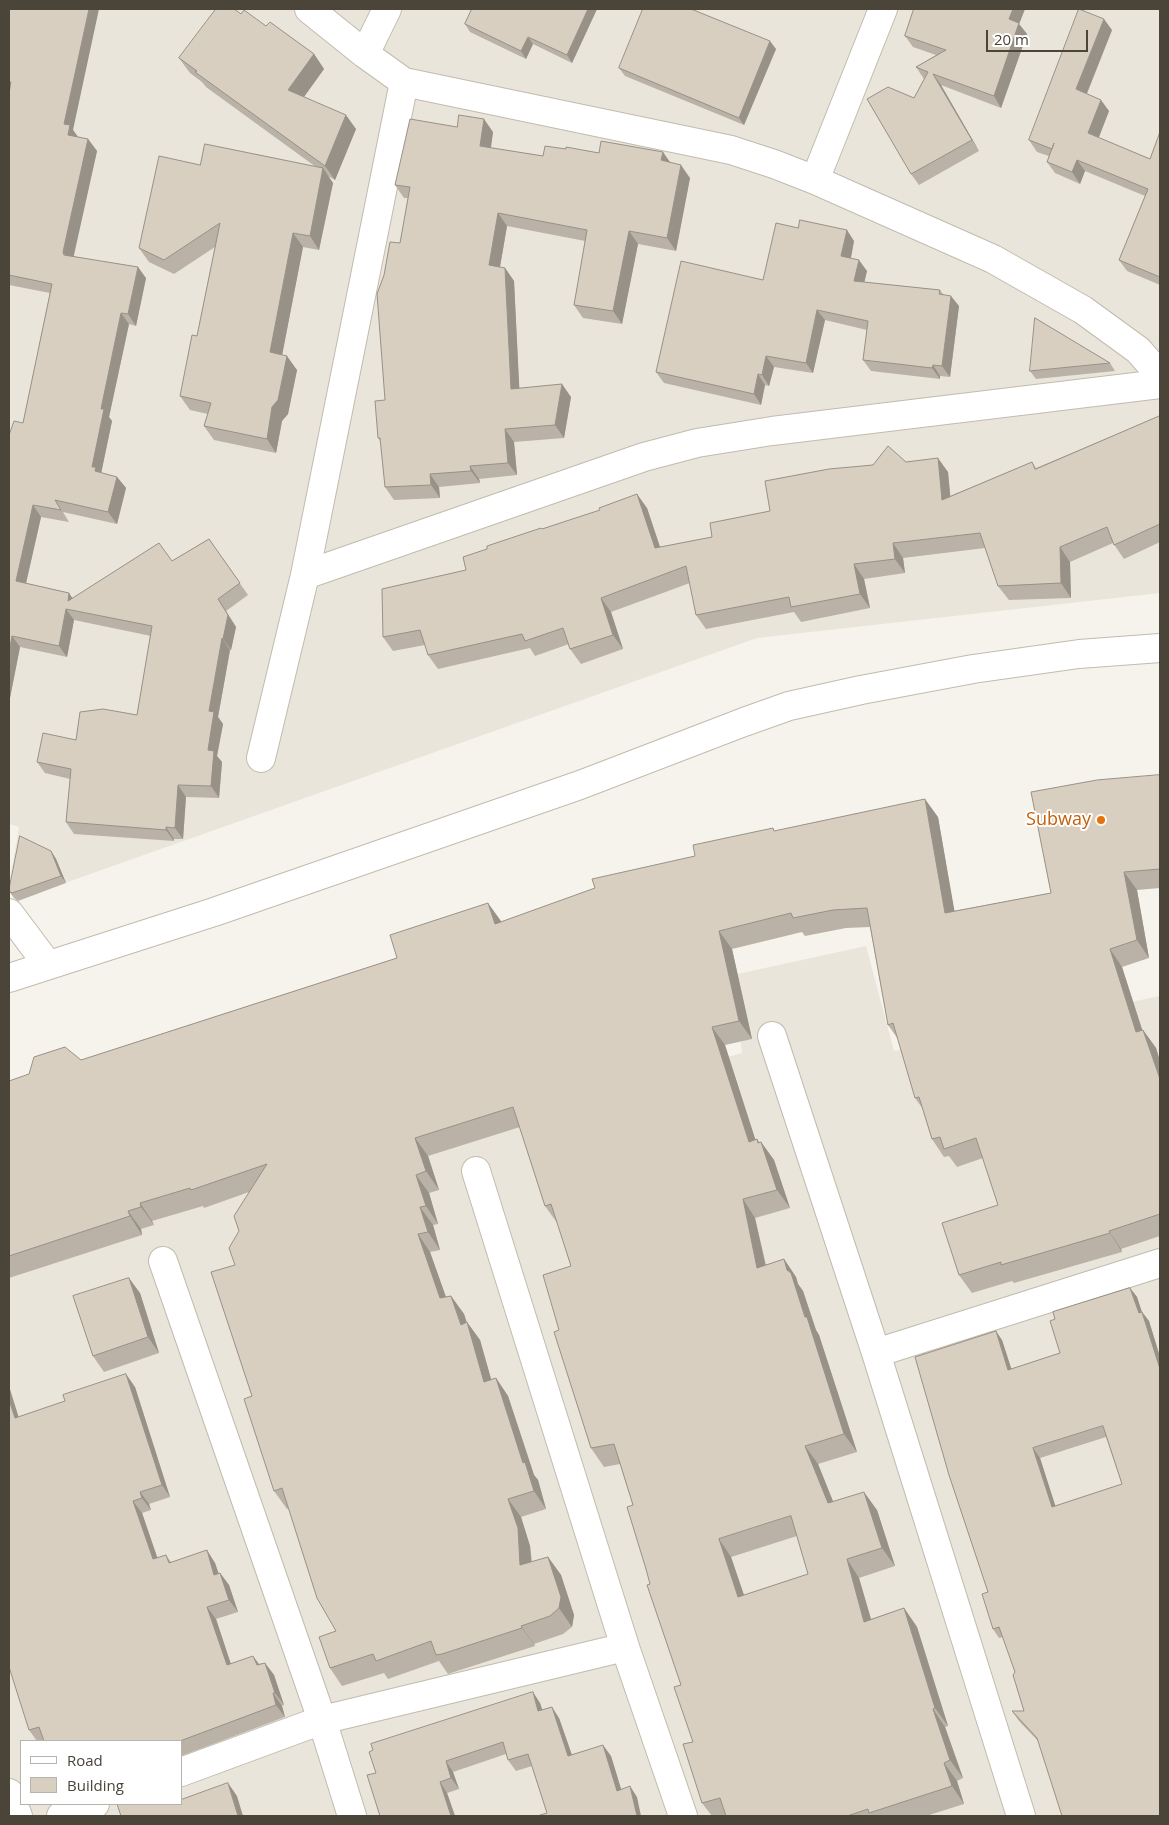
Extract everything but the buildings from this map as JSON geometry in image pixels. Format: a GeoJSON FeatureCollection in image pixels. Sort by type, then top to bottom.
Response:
{"type":"FeatureCollection","features":[{"type":"Feature","properties":{"kind":"street"},"geometry":{"type":"LineString","coordinates":[[309,9],[365,54],[404,82],[731,150],[815,180],[993,259],[1083,310],[1138,350],[1160,374]]}},
{"type":"Feature","properties":{"kind":"street"},"geometry":{"type":"LineString","coordinates":[[365,54],[387,9]]}},
{"type":"Feature","properties":{"kind":"street"},"geometry":{"type":"LineString","coordinates":[[815,180],[883,9]]}},
{"type":"Feature","properties":{"kind":"street"},"geometry":{"type":"LineString","coordinates":[[261,758],[305,575],[404,82]]}},
{"type":"Feature","properties":{"kind":"street"},"geometry":{"type":"LineString","coordinates":[[305,575],[644,457],[676,448],[772,431],[1160,384]]}},
{"type":"Feature","properties":{"kind":"street"},"geometry":{"type":"LineString","coordinates":[[9,978],[214,912],[580,785],[789,706],[973,669],[1079,654],[1160,648]]}},
{"type":"Feature","properties":{"kind":"street"},"geometry":{"type":"LineString","coordinates":[[9,913],[48,965]]}},
{"type":"Feature","properties":{"kind":"street"},"geometry":{"type":"LineString","coordinates":[[772,1036],[876,1353],[1017,1815]]}},
{"type":"Feature","properties":{"kind":"street"},"geometry":{"type":"LineString","coordinates":[[476,1171],[625,1647],[683,1816]]}},
{"type":"Feature","properties":{"kind":"street"},"geometry":{"type":"LineString","coordinates":[[163,1261],[322,1720],[352,1816]]}},
{"type":"Feature","properties":{"kind":"street"},"geometry":{"type":"LineString","coordinates":[[876,1353],[1160,1263]]}},
{"type":"Feature","properties":{"kind":"street"},"geometry":{"type":"LineString","coordinates":[[182,1772],[322,1720],[625,1647]]}},
{"type":"Feature","properties":{"kind":"street"},"geometry":{"type":"LineString","coordinates":[[9,1793],[18,1816]]}},
{"type":"Feature","properties":{"kind":"street"},"geometry":{"type":"LineString","coordinates":[[61,1816],[92,1805]]}},
{"type":"Feature","properties":{"kind":"shaded area"},"geometry":{"type":"Polygon","coordinates":[[[9,9],[1160,9],[1160,593],[757,638],[31,895],[9,885],[19,827],[9,824],[9,9]]]}},
{"type":"Feature","properties":{"kind":"shaded area"},"geometry":{"type":"Polygon","coordinates":[[[866,946],[894,1051],[1160,996],[1160,1816],[9,1816],[9,1258],[742,1053],[733,975],[866,946]]]}},
{"type":"Feature","properties":{"kind":"place","name":"Subway"},"geometry":{"type":"Point","coordinates":[1101,820]}}]}
